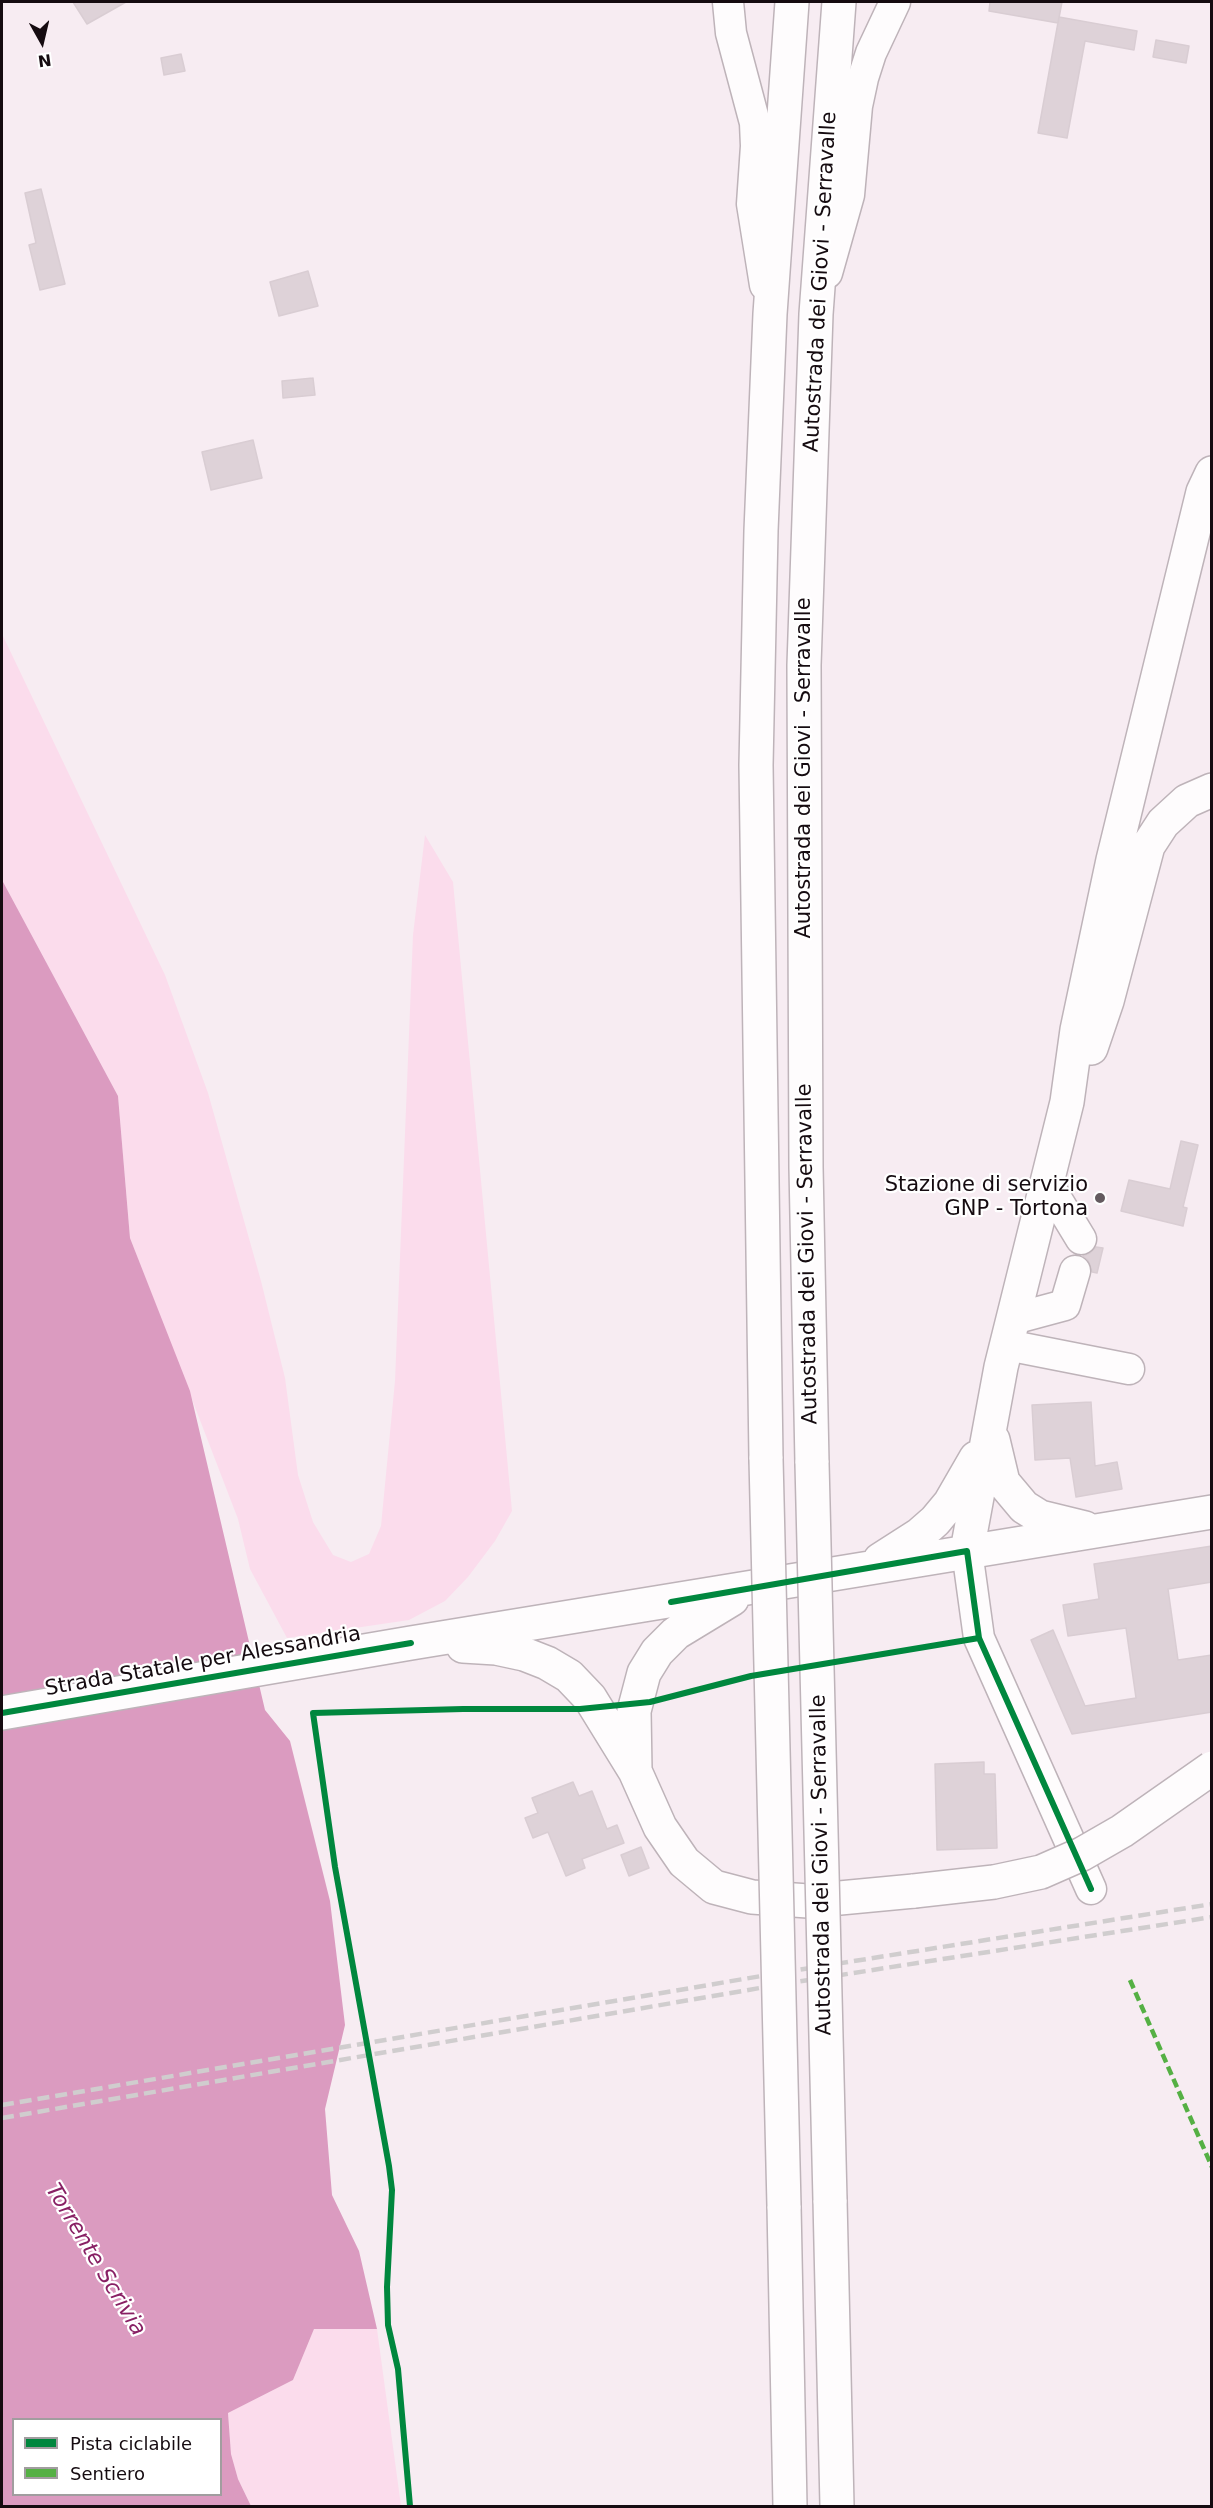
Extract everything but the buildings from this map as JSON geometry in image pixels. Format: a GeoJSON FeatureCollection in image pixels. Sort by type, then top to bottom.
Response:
{"type":"FeatureCollection","features":[{"type":"Feature","properties":{"kind":"main road"},"geometry":{"type":"LineString","coordinates":[[790,2506],[766,1459],[756,765],[761,531],[770,314],[792,2]]}},
{"type":"Feature","properties":{"kind":"main road","name":"Autostrada dei Giovi - Serravalle"},"geometry":{"type":"LineString","coordinates":[[837,2506],[806,1167],[803,771],[804,665],[816,314],[839,2]]}},
{"type":"Feature","properties":{"kind":"main road"},"geometry":{"type":"LineString","coordinates":[[967,1551],[1010,1332],[1067,1102],[1077,1030],[1113,860],[1203,492],[1212,473]]}},
{"type":"Feature","properties":{"kind":"main road"},"geometry":{"type":"LineString","coordinates":[[1067,1102],[1088,1055],[1107,1001],[1148,846],[1163,823],[1187,801],[1212,790]]}},
{"type":"Feature","properties":{"kind":"main road"},"geometry":{"type":"LineString","coordinates":[[991,1430],[1003,1482],[1024,1507],[1040,1517],[1102,1531]]}},
{"type":"Feature","properties":{"kind":"main road"},"geometry":{"type":"LineString","coordinates":[[866,1568],[919,1535],[935,1521],[965,1480],[991,1430]]}},
{"type":"Feature","properties":{"kind":"main road","name":"Strada Statale per Alessandria"},"geometry":{"type":"LineString","coordinates":[[2,1713],[411,1643],[1212,1512]]}},
{"type":"Feature","properties":{"kind":"main road"},"geometry":{"type":"LineString","coordinates":[[635,1771],[634,1711],[644,1673],[657,1652],[676,1634],[749,1589]]}},
{"type":"Feature","properties":{"kind":"main road"},"geometry":{"type":"LineString","coordinates":[[411,1643],[496,1648],[524,1654],[547,1663],[569,1676],[590,1698],[635,1771],[660,1827],[684,1862],[714,1887],[752,1897],[808,1901],[994,1882],[1041,1872],[1082,1854],[1122,1831],[1212,1768]]}},
{"type":"Feature","properties":{"kind":"street"},"geometry":{"type":"LineString","coordinates":[[728,2],[731,33],[755,123],[756,146],[752,204],[770,314]]}},
{"type":"Feature","properties":{"kind":"street"},"geometry":{"type":"LineString","coordinates":[[816,314],[849,195],[857,106],[862,78],[871,52],[895,2]]}},
{"type":"Feature","properties":{"kind":"street"},"geometry":{"type":"LineString","coordinates":[[1047,1183],[1081,1239]]}},
{"type":"Feature","properties":{"kind":"street"},"geometry":{"type":"LineString","coordinates":[[1010,1332],[1065,1305],[1075,1271]]}},
{"type":"Feature","properties":{"kind":"street"},"geometry":{"type":"LineString","coordinates":[[1010,1332],[1129,1369]]}},
{"type":"Feature","properties":{"kind":"street"},"geometry":{"type":"LineString","coordinates":[[967,1551],[979,1638],[1091,1890]]}},
{"type":"Feature","properties":{"kind":"shaded area"},"geometry":{"type":"Polygon","coordinates":[[[2,634],[165,975],[208,1093],[261,1281],[285,1378],[298,1475],[313,1522],[333,1555],[351,1562],[369,1554],[381,1526],[395,1381],[413,935],[425,835],[453,882],[512,1511],[495,1541],[468,1577],[445,1601],[409,1620],[287,1638],[250,1569],[238,1519],[130,1238],[118,1096],[2,880],[2,634]]]}},
{"type":"Feature","properties":{"kind":"shaded area"},"geometry":{"type":"Polygon","coordinates":[[[314,2329],[377,2329],[401,2506],[251,2506],[238,2479],[231,2454],[228,2413],[293,2380],[314,2329]]]}},
{"type":"Feature","properties":{"kind":"water","name":"Torrente Scrivia"},"geometry":{"type":"Polygon","coordinates":[[[2,880],[118,1096],[130,1238],[190,1391],[265,1710],[290,1741],[330,1901],[345,2025],[325,2109],[332,2195],[359,2251],[377,2329],[314,2329],[293,2380],[228,2413],[231,2454],[238,2479],[251,2506],[2,2506],[2,880]]]}},
{"type":"Feature","properties":{"kind":"railway"},"geometry":{"type":"LineString","coordinates":[[2,2105],[779,1973],[1212,1904]]}},
{"type":"Feature","properties":{"kind":"railway"},"geometry":{"type":"LineString","coordinates":[[2,2118],[783,1984],[1212,1917]]}},
{"type":"Feature","properties":{"kind":"marked path"},"geometry":{"type":"LineString","coordinates":[[1130,1980],[1212,2167]]}},
{"type":"Feature","properties":{"kind":"cycle path"},"geometry":{"type":"LineString","coordinates":[[671,1602],[967,1551],[979,1638],[1091,1889]]}},
{"type":"Feature","properties":{"kind":"cycle path"},"geometry":{"type":"LineString","coordinates":[[410,2506],[398,2369],[388,2325],[387,2287],[392,2190],[335,1867],[313,1713],[580,1709],[650,1702],[751,1676],[979,1638]]}},
{"type":"Feature","properties":{"kind":"cycle path"},"geometry":{"type":"LineString","coordinates":[[2,1713],[411,1643]]}},
{"type":"Feature","properties":{"kind":"place","name":"Stazione di servizio GNP - Tortona"},"geometry":{"type":"Point","coordinates":[1100,1198]}}]}
